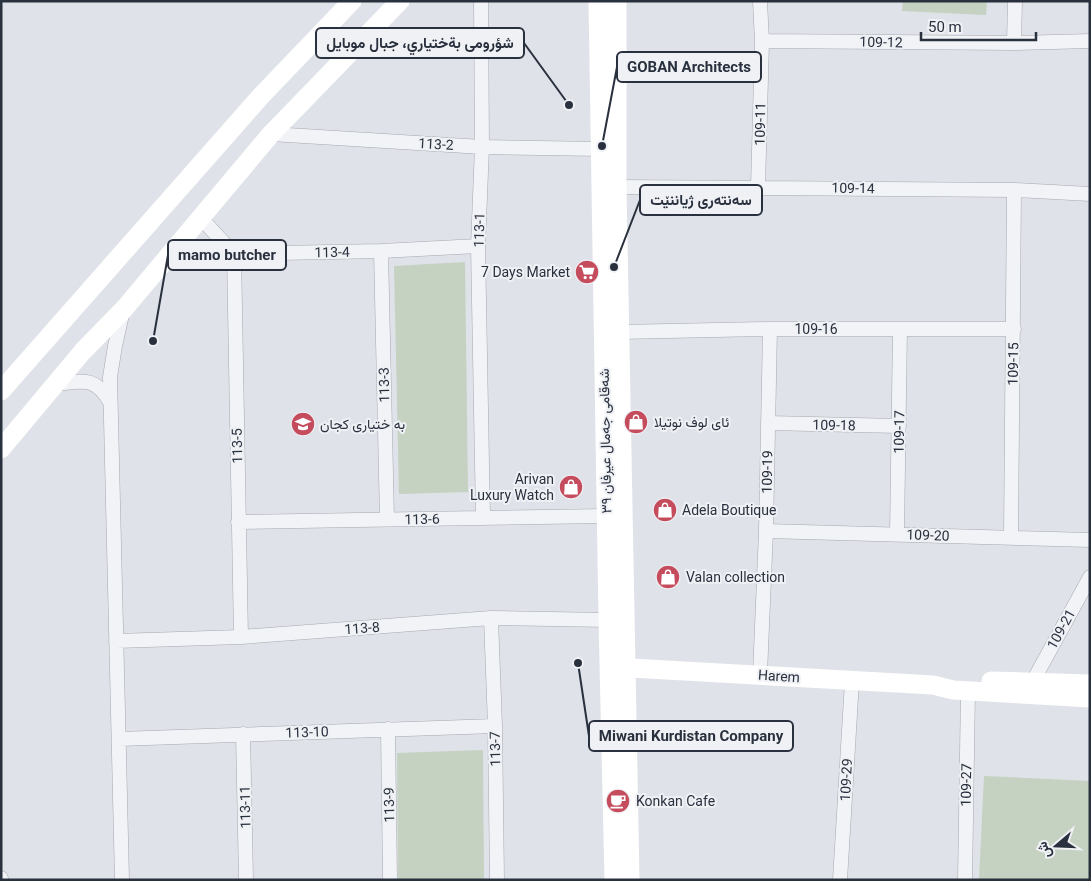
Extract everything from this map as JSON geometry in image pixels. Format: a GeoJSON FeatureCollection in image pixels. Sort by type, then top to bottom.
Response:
{"type":"FeatureCollection","features":[{"type":"Feature","properties":{"kind":"main road"},"geometry":{"type":"LineString","coordinates":[[1,391],[260,97],[352,1]]}},
{"type":"Feature","properties":{"kind":"main road"},"geometry":{"type":"LineString","coordinates":[[1,449],[83,351],[124,309],[271,134],[400,1]]}},
{"type":"Feature","properties":{"kind":"main road","name":"شەقامی جەمال عیرفان ٣٩"},"geometry":{"type":"LineString","coordinates":[[598,1],[608,620],[617,667],[630,880]]}},
{"type":"Feature","properties":{"kind":"main road","name":"شەقامی جەمال عیرفان ٣٩"},"geometry":{"type":"LineString","coordinates":[[614,880],[619,332],[617,1]]}},
{"type":"Feature","properties":{"kind":"main road","name":"Harem"},"geometry":{"type":"LineString","coordinates":[[617,667],[933,685],[946,690],[1090,698]]}},
{"type":"Feature","properties":{"kind":"main road","name":"Harem"},"geometry":{"type":"LineString","coordinates":[[933,685],[947,680],[1090,684]]}},
{"type":"Feature","properties":{"kind":"street","name":"113-1"},"geometry":{"type":"LineString","coordinates":[[481,1],[482,147],[478,246],[482,518]]}},
{"type":"Feature","properties":{"kind":"street","name":"109-11"},"geometry":{"type":"LineString","coordinates":[[758,187],[762,41],[760,1]]}},
{"type":"Feature","properties":{"kind":"street"},"geometry":{"type":"LineString","coordinates":[[1014,43],[1015,1]]}},
{"type":"Feature","properties":{"kind":"street","name":"109-12"},"geometry":{"type":"LineString","coordinates":[[762,41],[1014,43],[1090,41]]}},
{"type":"Feature","properties":{"kind":"street","name":"113-2"},"geometry":{"type":"LineString","coordinates":[[271,134],[482,147],[600,149]]}},
{"type":"Feature","properties":{"kind":"street","name":"109-14"},"geometry":{"type":"LineString","coordinates":[[617,187],[1014,190],[1090,194]]}},
{"type":"Feature","properties":{"kind":"street","name":"109-15"},"geometry":{"type":"LineString","coordinates":[[1011,538],[1014,190]]}},
{"type":"Feature","properties":{"kind":"street"},"geometry":{"type":"LineString","coordinates":[[201,218],[234,254]]}},
{"type":"Feature","properties":{"kind":"street","name":"113-4"},"geometry":{"type":"LineString","coordinates":[[234,254],[381,251],[478,246]]}},
{"type":"Feature","properties":{"kind":"street","name":"113-3"},"geometry":{"type":"LineString","coordinates":[[381,251],[387,519]]}},
{"type":"Feature","properties":{"kind":"street","name":"113-5"},"geometry":{"type":"LineString","coordinates":[[234,254],[241,637]]}},
{"type":"Feature","properties":{"kind":"street"},"geometry":{"type":"LineString","coordinates":[[122,880],[110,377],[124,309]]}},
{"type":"Feature","properties":{"kind":"street","name":"109-16"},"geometry":{"type":"LineString","coordinates":[[619,332],[770,329],[1014,329]]}},
{"type":"Feature","properties":{"kind":"street","name":"109-19"},"geometry":{"type":"LineString","coordinates":[[760,674],[766,531],[770,329]]}},
{"type":"Feature","properties":{"kind":"street","name":"109-17"},"geometry":{"type":"LineString","coordinates":[[897,534],[900,329]]}},
{"type":"Feature","properties":{"kind":"street"},"geometry":{"type":"LineString","coordinates":[[56,384],[93,383],[104,391],[111,403]]}},
{"type":"Feature","properties":{"kind":"street","name":"109-18"},"geometry":{"type":"LineString","coordinates":[[768,424],[899,426]]}},
{"type":"Feature","properties":{"kind":"street","name":"113-6"},"geometry":{"type":"LineString","coordinates":[[238,522],[606,516]]}},
{"type":"Feature","properties":{"kind":"street","name":"109-20"},"geometry":{"type":"LineString","coordinates":[[766,531],[1090,540]]}},
{"type":"Feature","properties":{"kind":"street","name":"109-21"},"geometry":{"type":"LineString","coordinates":[[1033,681],[1090,576]]}},
{"type":"Feature","properties":{"kind":"street","name":"113-8"},"geometry":{"type":"LineString","coordinates":[[116,641],[241,637],[490,618],[608,620]]}},
{"type":"Feature","properties":{"kind":"street","name":"113-7"},"geometry":{"type":"LineString","coordinates":[[490,618],[495,726],[497,880]]}},
{"type":"Feature","properties":{"kind":"street","name":"109-29"},"geometry":{"type":"LineString","coordinates":[[840,880],[852,681]]}},
{"type":"Feature","properties":{"kind":"street","name":"109-27"},"geometry":{"type":"LineString","coordinates":[[964,880],[968,691]]}},
{"type":"Feature","properties":{"kind":"street","name":"113-10"},"geometry":{"type":"LineString","coordinates":[[119,739],[495,726]]}},
{"type":"Feature","properties":{"kind":"street","name":"113-9"},"geometry":{"type":"LineString","coordinates":[[388,729],[390,880]]}},
{"type":"Feature","properties":{"kind":"street","name":"113-11"},"geometry":{"type":"LineString","coordinates":[[243,734],[246,880]]}},
{"type":"Feature","properties":{"kind":"green space"},"geometry":{"type":"Polygon","coordinates":[[[903,1],[987,1],[986,15],[902,11],[903,1]]]}},
{"type":"Feature","properties":{"kind":"green space"},"geometry":{"type":"Polygon","coordinates":[[[465,262],[468,492],[399,494],[394,266],[465,262]]]}},
{"type":"Feature","properties":{"kind":"green space"},"geometry":{"type":"Polygon","coordinates":[[[483,750],[484,880],[398,880],[397,753],[483,750]]]}},
{"type":"Feature","properties":{"kind":"green space"},"geometry":{"type":"Polygon","coordinates":[[[984,776],[1090,781],[1090,880],[979,880],[984,776]]]}},
{"type":"Feature","properties":{"kind":"place","name":"شؤرومى بةختياري، جبال موبايل"},"geometry":{"type":"Point","coordinates":[569,105]}},
{"type":"Feature","properties":{"kind":"place","name":"GOBAN Architects"},"geometry":{"type":"Point","coordinates":[602,146]}},
{"type":"Feature","properties":{"kind":"place","name":"سەنتەری ژیاننێت"},"geometry":{"type":"Point","coordinates":[614,267]}},
{"type":"Feature","properties":{"kind":"place","name":"7 Days Market"},"geometry":{"type":"Point","coordinates":[587,272]}},
{"type":"Feature","properties":{"kind":"place","name":"mamo butcher"},"geometry":{"type":"Point","coordinates":[153,341]}},
{"type":"Feature","properties":{"kind":"place","name":"ئای لوف نوتیلا"},"geometry":{"type":"Point","coordinates":[636,422]}},
{"type":"Feature","properties":{"kind":"place","name":"به ختيارى كجان"},"geometry":{"type":"Point","coordinates":[303,424]}},
{"type":"Feature","properties":{"kind":"place","name":"Arivan Luxury Watch"},"geometry":{"type":"Point","coordinates":[571,487]}},
{"type":"Feature","properties":{"kind":"place","name":"Adela Boutique"},"geometry":{"type":"Point","coordinates":[665,510]}},
{"type":"Feature","properties":{"kind":"place","name":"Valan collection"},"geometry":{"type":"Point","coordinates":[668,577]}},
{"type":"Feature","properties":{"kind":"place","name":"Miwani Kurdistan Company"},"geometry":{"type":"Point","coordinates":[578,663]}},
{"type":"Feature","properties":{"kind":"place","name":"Konkan Cafe"},"geometry":{"type":"Point","coordinates":[618,801]}}]}
